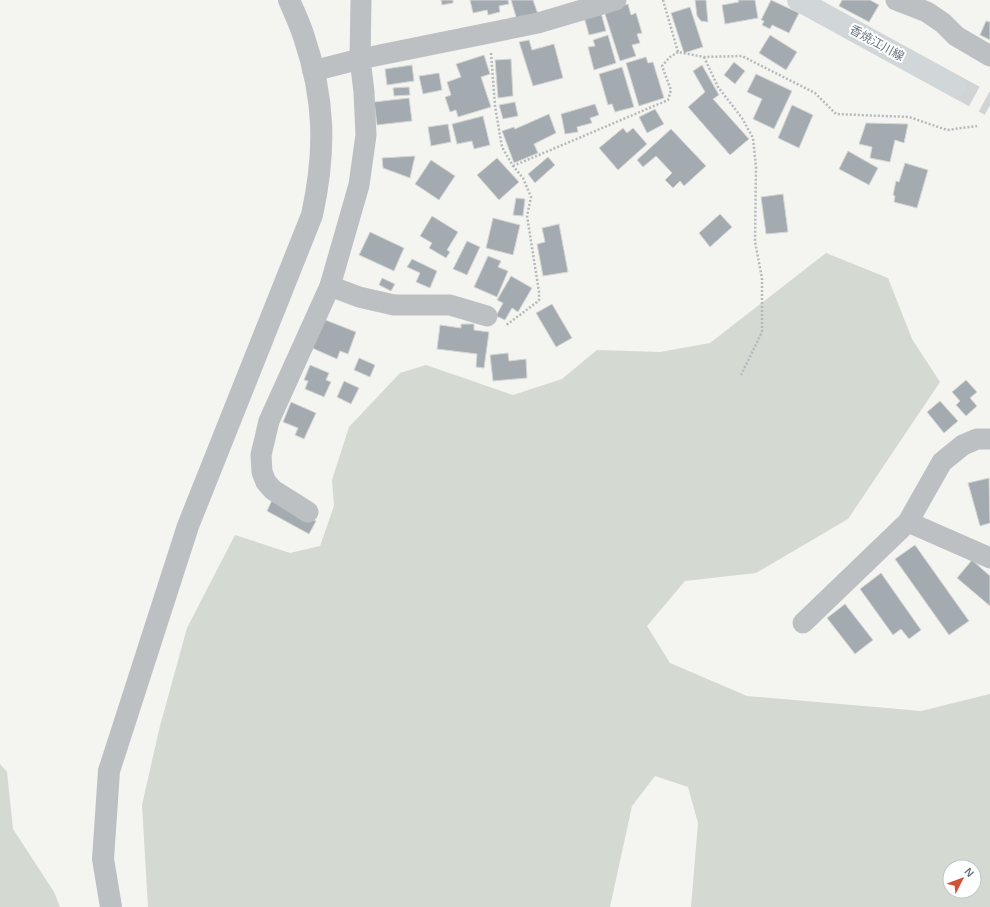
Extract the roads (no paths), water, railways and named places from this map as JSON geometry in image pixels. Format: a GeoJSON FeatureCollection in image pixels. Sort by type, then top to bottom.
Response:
{"type":"FeatureCollection","features":[{"type":"Feature","properties":{"kind":"main road","name":"香焼江川線"},"geometry":{"type":"LineString","coordinates":[[798,0],[955,86]]}},
{"type":"Feature","properties":{"kind":"street"},"geometry":{"type":"LineString","coordinates":[[111,907],[103,859],[109,771],[188,526],[312,215],[321,164],[322,130],[319,98],[304,36],[289,0]]}},
{"type":"Feature","properties":{"kind":"street"},"geometry":{"type":"LineString","coordinates":[[308,512],[273,490],[266,482],[262,472],[261,454],[269,422],[330,286],[359,185],[366,135],[364,92],[360,59],[361,0]]}},
{"type":"Feature","properties":{"kind":"street"},"geometry":{"type":"LineString","coordinates":[[313,70],[538,23],[616,0]]}},
{"type":"Feature","properties":{"kind":"street"},"geometry":{"type":"LineString","coordinates":[[896,0],[927,12],[943,23],[956,36],[990,56]]}},
{"type":"Feature","properties":{"kind":"street"},"geometry":{"type":"LineString","coordinates":[[330,286],[359,298],[394,305],[450,305],[487,316]]}},
{"type":"Feature","properties":{"kind":"street"},"geometry":{"type":"LineString","coordinates":[[803,623],[908,522],[942,462],[963,445],[977,439],[990,439]]}},
{"type":"Feature","properties":{"kind":"street"},"geometry":{"type":"LineString","coordinates":[[908,522],[990,558]]}},
{"type":"Feature","properties":{"kind":"tunnel"},"geometry":{"type":"LineString","coordinates":[[955,86],[990,105]]}}]}
